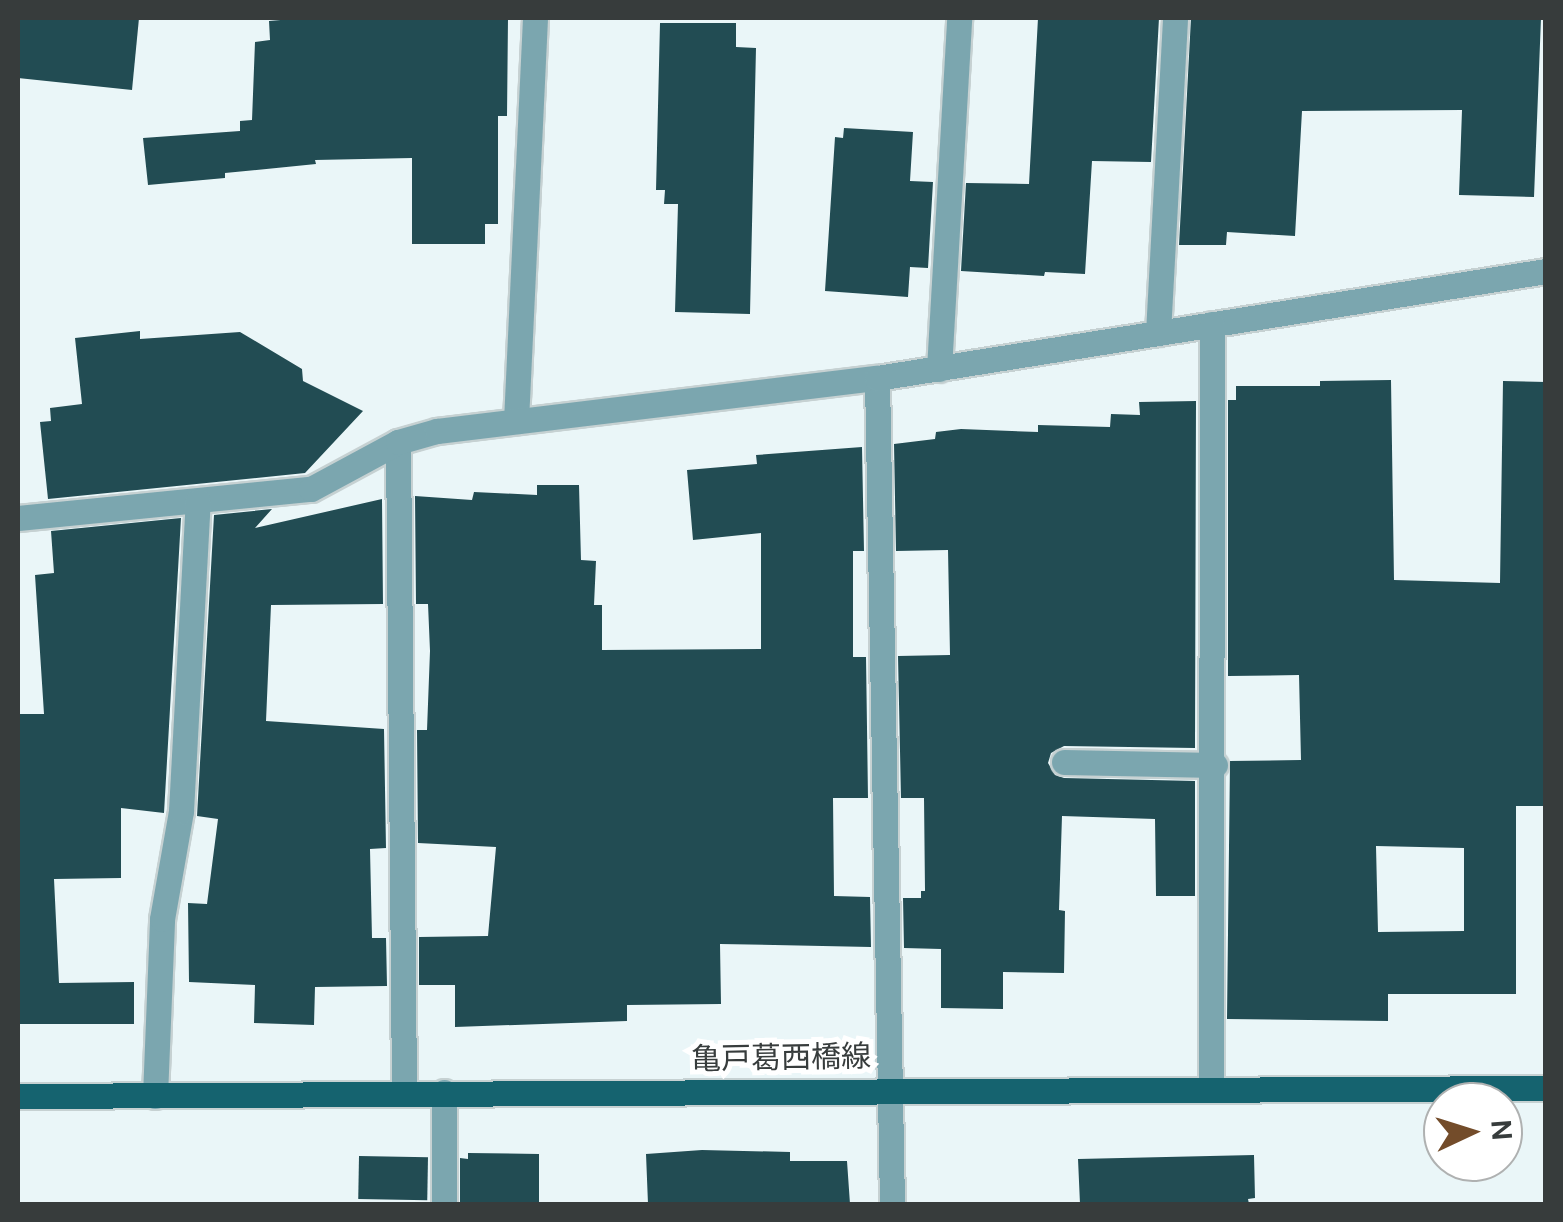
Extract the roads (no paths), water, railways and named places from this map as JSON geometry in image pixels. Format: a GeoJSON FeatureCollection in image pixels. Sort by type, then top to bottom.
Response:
{"type":"FeatureCollection","features":[{"type":"Feature","properties":{"kind":"main road","name":"亀戸葛西橋線"},"geometry":{"type":"LineString","coordinates":[[18,1096],[1546,1088]]}},
{"type":"Feature","properties":{"kind":"street"},"geometry":{"type":"LineString","coordinates":[[516,422],[535,18]]}},
{"type":"Feature","properties":{"kind":"street"},"geometry":{"type":"LineString","coordinates":[[938,369],[959,18]]}},
{"type":"Feature","properties":{"kind":"street"},"geometry":{"type":"LineString","coordinates":[[1158,333],[1174,18]]}},
{"type":"Feature","properties":{"kind":"street"},"geometry":{"type":"LineString","coordinates":[[18,518],[311,489],[398,442],[437,431],[877,378],[1546,271]]}},
{"type":"Feature","properties":{"kind":"street"},"geometry":{"type":"LineString","coordinates":[[1212,324],[1212,1090]]}},
{"type":"Feature","properties":{"kind":"street"},"geometry":{"type":"LineString","coordinates":[[877,378],[892,1204]]}},
{"type":"Feature","properties":{"kind":"street"},"geometry":{"type":"LineString","coordinates":[[398,442],[404,1093]]}},
{"type":"Feature","properties":{"kind":"street"},"geometry":{"type":"LineString","coordinates":[[156,1096],[162,919],[180,811],[198,501]]}},
{"type":"Feature","properties":{"kind":"street"},"geometry":{"type":"LineString","coordinates":[[1064,762],[1214,765]]}},
{"type":"Feature","properties":{"kind":"street"},"geometry":{"type":"LineString","coordinates":[[444,1092],[444,1204]]}}]}
